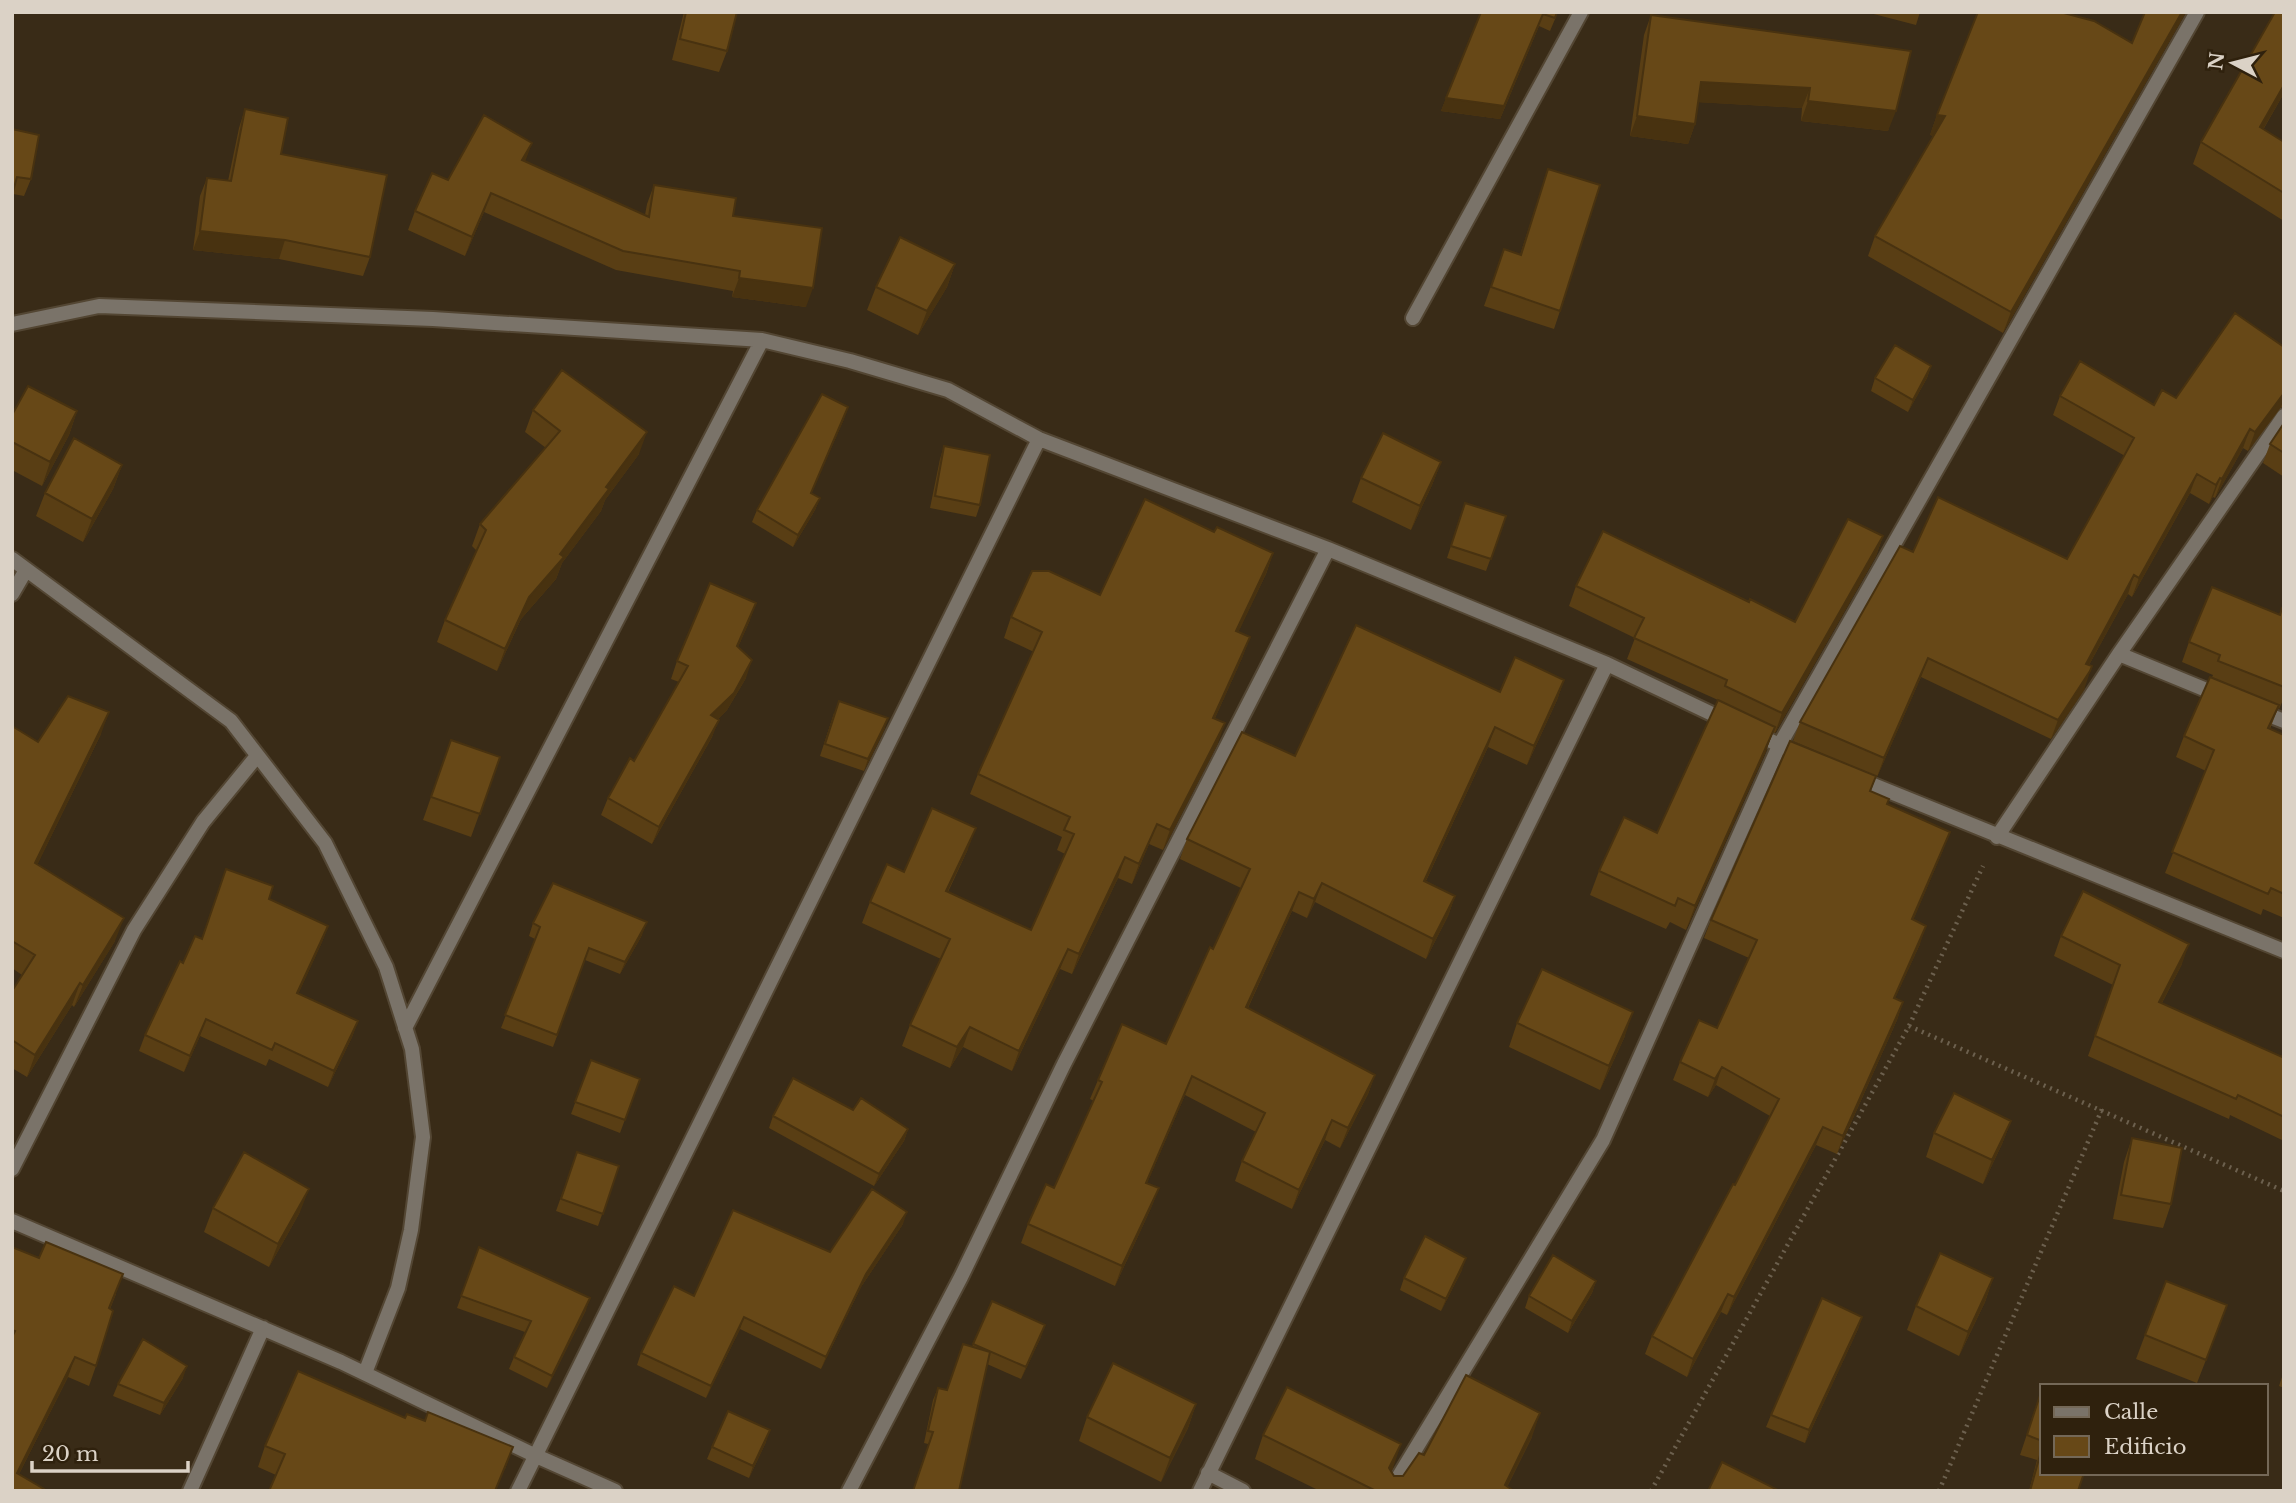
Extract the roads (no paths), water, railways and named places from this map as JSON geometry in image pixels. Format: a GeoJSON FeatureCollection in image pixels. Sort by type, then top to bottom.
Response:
{"type":"FeatureCollection","features":[{"type":"Feature","properties":{"kind":"street"},"geometry":{"type":"LineString","coordinates":[[1413,317],[1581,12]]}},
{"type":"Feature","properties":{"kind":"street"},"geometry":{"type":"LineString","coordinates":[[1390,1491],[1602,1140],[1779,746],[2197,12]]}},
{"type":"Feature","properties":{"kind":"street"},"geometry":{"type":"LineString","coordinates":[[12,324],[99,306],[433,319],[762,341],[850,361],[948,390],[1039,439],[1328,549],[1607,664],[1817,762]]}},
{"type":"Feature","properties":{"kind":"street"},"geometry":{"type":"LineString","coordinates":[[405,1028],[762,341]]}},
{"type":"Feature","properties":{"kind":"street"},"geometry":{"type":"LineString","coordinates":[[1997,836],[2284,416]]}},
{"type":"Feature","properties":{"kind":"street"},"geometry":{"type":"LineString","coordinates":[[518,1491],[1039,439]]}},
{"type":"Feature","properties":{"kind":"street"},"geometry":{"type":"LineString","coordinates":[[849,1491],[961,1276],[1064,1064],[1328,549]]}},
{"type":"Feature","properties":{"kind":"street"},"geometry":{"type":"LineString","coordinates":[[12,559],[231,721],[326,843],[386,967],[412,1049],[423,1137],[411,1230],[398,1287],[365,1373]]}},
{"type":"Feature","properties":{"kind":"street"},"geometry":{"type":"LineString","coordinates":[[12,594],[26,570]]}},
{"type":"Feature","properties":{"kind":"street"},"geometry":{"type":"LineString","coordinates":[[2119,654],[2284,721]]}},
{"type":"Feature","properties":{"kind":"street"},"geometry":{"type":"LineString","coordinates":[[1200,1491],[1607,664]]}},
{"type":"Feature","properties":{"kind":"street"},"geometry":{"type":"LineString","coordinates":[[12,1169],[134,930],[203,822],[257,756]]}},
{"type":"Feature","properties":{"kind":"street"},"geometry":{"type":"LineString","coordinates":[[1843,772],[2284,951]]}},
{"type":"Feature","properties":{"kind":"street"},"geometry":{"type":"LineString","coordinates":[[12,1222],[365,1373],[615,1491]]}},
{"type":"Feature","properties":{"kind":"street"},"geometry":{"type":"LineString","coordinates":[[190,1491],[263,1328]]}},
{"type":"Feature","properties":{"kind":"street"},"geometry":{"type":"LineString","coordinates":[[1208,1473],[1243,1491]]}}]}
